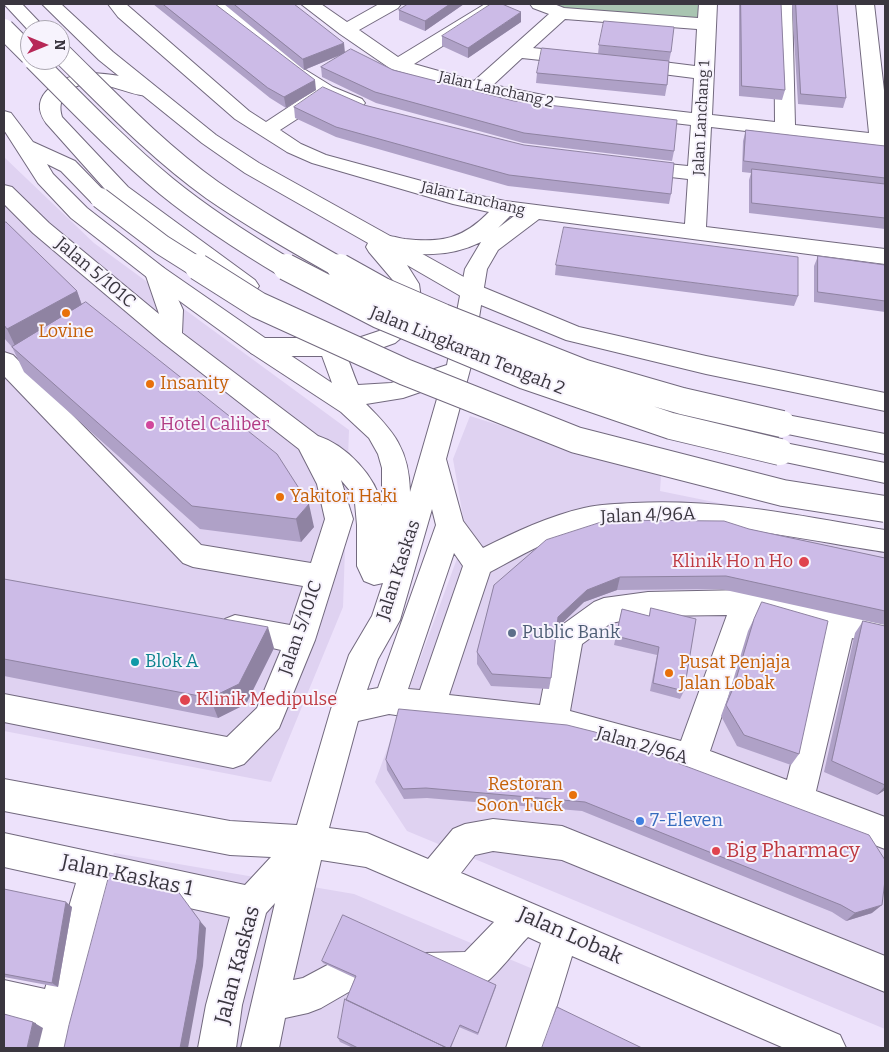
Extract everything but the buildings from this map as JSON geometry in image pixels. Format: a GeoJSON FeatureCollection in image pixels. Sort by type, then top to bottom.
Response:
{"type":"FeatureCollection","features":[{"type":"Feature","properties":{"kind":"main road"},"geometry":{"type":"LineString","coordinates":[[12,4],[28,20]]}},
{"type":"Feature","properties":{"kind":"main road"},"geometry":{"type":"LineString","coordinates":[[50,4],[106,56],[191,126],[252,168],[472,292],[574,334],[706,365],[885,402]]}},
{"type":"Feature","properties":{"kind":"main road"},"geometry":{"type":"LineString","coordinates":[[72,4],[81,31]]}},
{"type":"Feature","properties":{"kind":"main road","name":"Jalan Lanchang"},"geometry":{"type":"LineString","coordinates":[[117,4],[242,115],[266,131],[319,159],[461,199],[533,213],[885,257]]}},
{"type":"Feature","properties":{"kind":"main road"},"geometry":{"type":"LineString","coordinates":[[217,4],[297,72],[326,91],[370,109]]}},
{"type":"Feature","properties":{"kind":"main road","name":"Jalan Lanchang 2"},"geometry":{"type":"LineString","coordinates":[[310,4],[398,65],[478,88],[553,103],[883,141]]}},
{"type":"Feature","properties":{"kind":"main road"},"geometry":{"type":"LineString","coordinates":[[346,30],[392,4]]}},
{"type":"Feature","properties":{"kind":"main road"},"geometry":{"type":"LineString","coordinates":[[398,65],[497,4]]}},
{"type":"Feature","properties":{"kind":"main road"},"geometry":{"type":"LineString","coordinates":[[539,4],[561,13],[706,24]]}},
{"type":"Feature","properties":{"kind":"main road","name":"Jalan Lanchang 1"},"geometry":{"type":"LineString","coordinates":[[695,233],[708,4]]}},
{"type":"Feature","properties":{"kind":"main road"},"geometry":{"type":"LineString","coordinates":[[783,4],[785,130]]}},
{"type":"Feature","properties":{"kind":"main road"},"geometry":{"type":"LineString","coordinates":[[865,4],[883,141]]}},
{"type":"Feature","properties":{"kind":"main road"},"geometry":{"type":"LineString","coordinates":[[478,88],[561,13]]}},
{"type":"Feature","properties":{"kind":"main road"},"geometry":{"type":"LineString","coordinates":[[4,29],[20,46]]}},
{"type":"Feature","properties":{"kind":"main road"},"geometry":{"type":"LineString","coordinates":[[4,44],[20,36]]}},
{"type":"Feature","properties":{"kind":"main road"},"geometry":{"type":"LineString","coordinates":[[70,37],[81,41],[106,56]]}},
{"type":"Feature","properties":{"kind":"main road"},"geometry":{"type":"LineString","coordinates":[[518,52],[596,60]]}},
{"type":"Feature","properties":{"kind":"main road","name":"Jalan Lingkaran Tengah 2"},"geometry":{"type":"LineString","coordinates":[[70,62],[142,134],[211,189],[276,232],[383,290],[443,318],[585,373],[682,401],[885,444]]}},
{"type":"Feature","properties":{"kind":"main road"},"geometry":{"type":"LineString","coordinates":[[616,63],[704,73]]}},
{"type":"Feature","properties":{"kind":"main road","name":"Jalan Lingkaran Tengah 2"},"geometry":{"type":"LineString","coordinates":[[44,70],[116,144],[184,201],[242,241],[316,285],[372,314],[426,338],[575,395],[673,427],[885,473]]}},
{"type":"Feature","properties":{"kind":"main road"},"geometry":{"type":"LineString","coordinates":[[149,91],[113,80],[84,79],[72,82],[58,90],[50,102],[50,110],[53,119],[120,192],[331,348],[344,398]]}},
{"type":"Feature","properties":{"kind":"main road"},"geometry":{"type":"LineString","coordinates":[[266,131],[326,91]]}},
{"type":"Feature","properties":{"kind":"main road"},"geometry":{"type":"LineString","coordinates":[[4,117],[26,146],[45,178],[79,213],[156,273],[260,347],[344,398],[376,429],[391,454],[395,471],[396,489],[394,522],[364,656]]}},
{"type":"Feature","properties":{"kind":"main road"},"geometry":{"type":"LineString","coordinates":[[26,146],[68,166],[100,198],[162,244],[258,305],[405,372],[567,437],[783,493],[885,509]]}},
{"type":"Feature","properties":{"kind":"main road"},"geometry":{"type":"LineString","coordinates":[[615,164],[699,174]]}},
{"type":"Feature","properties":{"kind":"main road","name":"Jalan 5/101C"},"geometry":{"type":"LineString","coordinates":[[4,192],[41,228],[170,336],[308,442],[334,457],[363,487],[370,514],[371,566],[379,584]]}},
{"type":"Feature","properties":{"kind":"main road"},"geometry":{"type":"LineString","coordinates":[[461,199],[466,213],[466,241]]}},
{"type":"Feature","properties":{"kind":"main road"},"geometry":{"type":"LineString","coordinates":[[382,242],[415,248],[434,249],[450,247],[466,241],[493,222],[505,208]]}},
{"type":"Feature","properties":{"kind":"main road","name":"Jalan Kaskas"},"geometry":{"type":"LineString","coordinates":[[260,1048],[292,898],[346,709],[364,656],[385,620],[459,366],[476,269],[490,244],[533,213]]}},
{"type":"Feature","properties":{"kind":"main road"},"geometry":{"type":"LineString","coordinates":[[19,239],[41,228]]}},
{"type":"Feature","properties":{"kind":"main road"},"geometry":{"type":"LineString","coordinates":[[260,347],[359,347],[387,337],[405,322],[410,306],[408,284],[397,268],[360,230]]}},
{"type":"Feature","properties":{"kind":"main road"},"geometry":{"type":"LineString","coordinates":[[156,273],[170,310],[170,336]]}},
{"type":"Feature","properties":{"kind":"main road"},"geometry":{"type":"LineString","coordinates":[[344,398],[395,393],[459,366]]}},
{"type":"Feature","properties":{"kind":"main road"},"geometry":{"type":"LineString","coordinates":[[7,373],[193,555],[319,577]]}},
{"type":"Feature","properties":{"kind":"main road","name":"Jalan 5/101C"},"geometry":{"type":"LineString","coordinates":[[4,708],[232,753],[268,718],[300,640],[339,519],[330,484],[308,442]]}},
{"type":"Feature","properties":{"kind":"main road"},"geometry":{"type":"LineString","coordinates":[[430,706],[478,564],[450,525],[433,459]]}},
{"type":"Feature","properties":{"kind":"main road","name":"Jalan 4/96A"},"geometry":{"type":"LineString","coordinates":[[478,564],[537,534],[584,519],[640,513],[702,514],[885,541]]}},
{"type":"Feature","properties":{"kind":"main road"},"geometry":{"type":"LineString","coordinates":[[346,709],[389,700],[450,525]]}},
{"type":"Feature","properties":{"kind":"main road"},"geometry":{"type":"LineString","coordinates":[[691,759],[746,602]]}},
{"type":"Feature","properties":{"kind":"main road"},"geometry":{"type":"LineString","coordinates":[[554,721],[568,637],[604,610],[648,604],[746,602],[885,633]]}},
{"type":"Feature","properties":{"kind":"main road"},"geometry":{"type":"LineString","coordinates":[[798,800],[841,623]]}},
{"type":"Feature","properties":{"kind":"main road"},"geometry":{"type":"LineString","coordinates":[[214,624],[300,640]]}},
{"type":"Feature","properties":{"kind":"main road","name":"Jalan 2/96A"},"geometry":{"type":"LineString","coordinates":[[389,700],[490,715],[554,721],[691,759],[885,833]]}},
{"type":"Feature","properties":{"kind":"main road"},"geometry":{"type":"LineString","coordinates":[[4,795],[230,838],[308,842]]}},
{"type":"Feature","properties":{"kind":"main road"},"geometry":{"type":"LineString","coordinates":[[435,878],[465,841],[493,835],[562,843],[885,974]]}},
{"type":"Feature","properties":{"kind":"main road","name":"Jalan Kaskas"},"geometry":{"type":"LineString","coordinates":[[217,1048],[224,1005],[251,904],[308,842]]}},
{"type":"Feature","properties":{"kind":"main road","name":"Jalan Lobak"},"geometry":{"type":"LineString","coordinates":[[308,842],[367,850],[827,1048]]}},
{"type":"Feature","properties":{"kind":"main road","name":"Jalan Kaskas 1"},"geometry":{"type":"LineString","coordinates":[[4,850],[251,904]]}},
{"type":"Feature","properties":{"kind":"main road"},"geometry":{"type":"LineString","coordinates":[[47,1048],[97,869]]}},
{"type":"Feature","properties":{"kind":"main road"},"geometry":{"type":"LineString","coordinates":[[270,1003],[308,995],[363,964],[420,971],[474,970],[523,916]]}},
{"type":"Feature","properties":{"kind":"main road"},"geometry":{"type":"LineString","coordinates":[[525,1048],[562,933]]}},
{"type":"Feature","properties":{"kind":"main road"},"geometry":{"type":"LineString","coordinates":[[4,998],[58,1010]]}},
{"type":"Feature","properties":{"kind":"shaded area"},"geometry":{"type":"Polygon","coordinates":[[[4,157],[94,243],[349,430],[343,607],[271,782],[4,731],[4,157]]]}},
{"type":"Feature","properties":{"kind":"shaded area"},"geometry":{"type":"Polygon","coordinates":[[[470,416],[661,476],[660,491],[885,537],[885,1029],[407,831],[375,782],[466,534],[453,459],[470,416]]]}},
{"type":"Feature","properties":{"kind":"shaded area"},"geometry":{"type":"Polygon","coordinates":[[[114,853],[354,894],[533,969],[506,1048],[4,1048],[4,1003],[64,1016],[114,853]]]}},
{"type":"Feature","properties":{"kind":"green space"},"geometry":{"type":"Polygon","coordinates":[[[539,4],[708,4],[707,24],[561,13],[539,4]]]}},
{"type":"Feature","properties":{"kind":"place","name":"Lovine"},"geometry":{"type":"Point","coordinates":[66,313]}},
{"type":"Feature","properties":{"kind":"place","name":"Insanity"},"geometry":{"type":"Point","coordinates":[150,384]}},
{"type":"Feature","properties":{"kind":"place","name":"Hotel Caliber"},"geometry":{"type":"Point","coordinates":[150,425]}},
{"type":"Feature","properties":{"kind":"place","name":"Yakitori Haki"},"geometry":{"type":"Point","coordinates":[280,497]}},
{"type":"Feature","properties":{"kind":"place","name":"Klinik Ho n Ho"},"geometry":{"type":"Point","coordinates":[804,562]}},
{"type":"Feature","properties":{"kind":"place","name":"Public Bank"},"geometry":{"type":"Point","coordinates":[512,633]}},
{"type":"Feature","properties":{"kind":"place","name":"Blok A"},"geometry":{"type":"Point","coordinates":[135,662]}},
{"type":"Feature","properties":{"kind":"place","name":"Pusat Penjaja Jalan Lobak"},"geometry":{"type":"Point","coordinates":[669,673]}},
{"type":"Feature","properties":{"kind":"place","name":"Klinik Medipulse"},"geometry":{"type":"Point","coordinates":[185,700]}},
{"type":"Feature","properties":{"kind":"place","name":"Restoran Soon Tuck"},"geometry":{"type":"Point","coordinates":[573,795]}},
{"type":"Feature","properties":{"kind":"place","name":"7-Eleven"},"geometry":{"type":"Point","coordinates":[640,821]}},
{"type":"Feature","properties":{"kind":"place","name":"Big Pharmacy"},"geometry":{"type":"Point","coordinates":[716,851]}}]}
